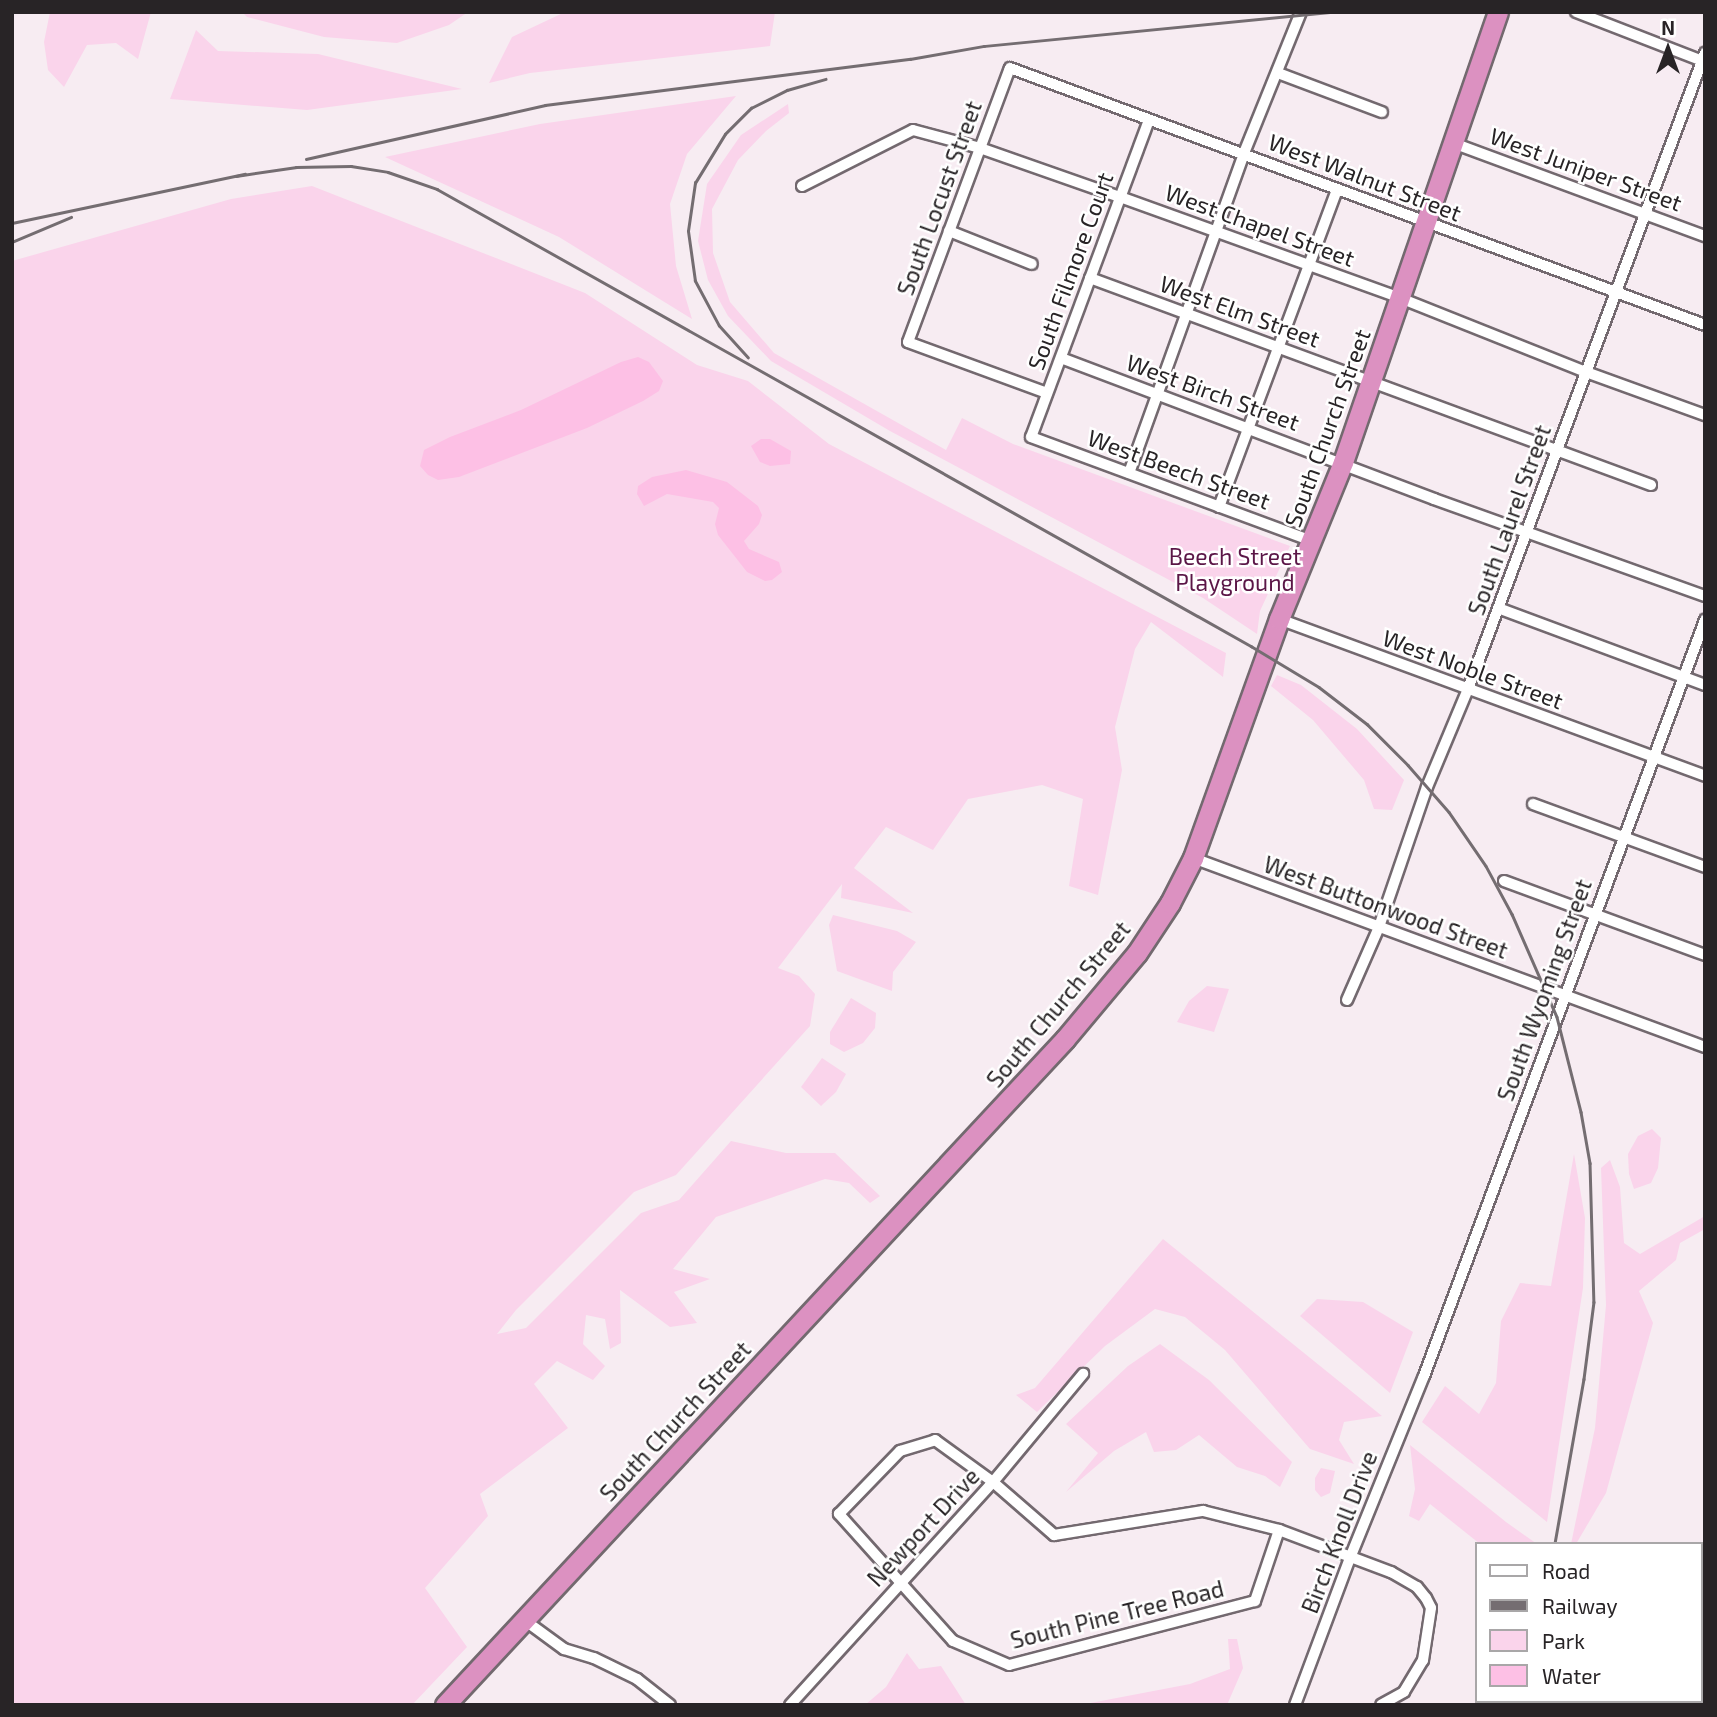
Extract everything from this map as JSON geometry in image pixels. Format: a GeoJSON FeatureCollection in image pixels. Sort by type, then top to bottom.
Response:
{"type":"FeatureCollection","features":[{"type":"Feature","properties":{"kind":"highway","name":"South Church Street"},"geometry":{"type":"LineString","coordinates":[[445,1705],[1065,1039],[1137,953],[1170,903],[1193,858],[1279,619],[1343,462],[1498,12]]}},
{"type":"Feature","properties":{"kind":"street"},"geometry":{"type":"LineString","coordinates":[[1129,473],[1244,153],[1301,12]]}},
{"type":"Feature","properties":{"kind":"street"},"geometry":{"type":"LineString","coordinates":[[1576,12],[1704,58]]}},
{"type":"Feature","properties":{"kind":"street","name":"South Laurel Street"},"geometry":{"type":"LineString","coordinates":[[1347,1000],[1380,927],[1427,788],[1468,689],[1704,58]]}},
{"type":"Feature","properties":{"kind":"street","name":"West Walnut Street"},"geometry":{"type":"LineString","coordinates":[[1010,68],[1705,325]]}},
{"type":"Feature","properties":{"kind":"street","name":"South Locust Street"},"geometry":{"type":"LineString","coordinates":[[1010,68],[908,342],[1047,393]]}},
{"type":"Feature","properties":{"kind":"street"},"geometry":{"type":"LineString","coordinates":[[1278,74],[1382,112]]}},
{"type":"Feature","properties":{"kind":"street","name":"South Filmore Court"},"geometry":{"type":"LineString","coordinates":[[1031,437],[1149,120]]}},
{"type":"Feature","properties":{"kind":"street","name":"West Chapel Street"},"geometry":{"type":"LineString","coordinates":[[802,186],[912,130],[980,148],[1121,197],[1400,298],[1586,372],[1705,415]]}},
{"type":"Feature","properties":{"kind":"street","name":"West Juniper Street"},"geometry":{"type":"LineString","coordinates":[[1453,143],[1705,236]]}},
{"type":"Feature","properties":{"kind":"street"},"geometry":{"type":"LineString","coordinates":[[1219,506],[1337,189]]}},
{"type":"Feature","properties":{"kind":"street"},"geometry":{"type":"LineString","coordinates":[[949,231],[1032,264]]}},
{"type":"Feature","properties":{"kind":"street","name":"West Elm Street"},"geometry":{"type":"LineString","coordinates":[[1090,278],[1651,485]]}},
{"type":"Feature","properties":{"kind":"street","name":"West Birch Street"},"geometry":{"type":"LineString","coordinates":[[1060,358],[1343,462],[1434,499],[1527,530],[1705,596]]}},
{"type":"Feature","properties":{"kind":"street","name":"West Beech Street"},"geometry":{"type":"LineString","coordinates":[[1031,437],[1312,541]]}},
{"type":"Feature","properties":{"kind":"street"},"geometry":{"type":"LineString","coordinates":[[1498,608],[1705,685]]}},
{"type":"Feature","properties":{"kind":"street","name":"West Noble Street"},"geometry":{"type":"LineString","coordinates":[[1279,619],[1705,776]]}},
{"type":"Feature","properties":{"kind":"street","name":"South Wyoming Street"},"geometry":{"type":"LineString","coordinates":[[1424,1376],[1705,620]]}},
{"type":"Feature","properties":{"kind":"street"},"geometry":{"type":"LineString","coordinates":[[1533,804],[1705,867]]}},
{"type":"Feature","properties":{"kind":"street","name":"West Buttonwood Street"},"geometry":{"type":"LineString","coordinates":[[1193,858],[1705,1047]]}},
{"type":"Feature","properties":{"kind":"street"},"geometry":{"type":"LineString","coordinates":[[1504,881],[1705,955]]}},
{"type":"Feature","properties":{"kind":"street","name":"Newport Drive"},"geometry":{"type":"LineString","coordinates":[[790,1705],[993,1482],[1083,1374]]}},
{"type":"Feature","properties":{"kind":"street","name":"Birch Knoll Drive"},"geometry":{"type":"LineString","coordinates":[[1295,1705],[1350,1558],[1424,1376]]}},
{"type":"Feature","properties":{"kind":"street"},"geometry":{"type":"LineString","coordinates":[[900,1583],[839,1514],[900,1451],[935,1440],[993,1482],[1054,1535],[1203,1511],[1279,1530],[1391,1572],[1417,1587],[1432,1608],[1423,1660],[1404,1692],[1381,1705]]}},
{"type":"Feature","properties":{"kind":"street","name":"South Pine Tree Road"},"geometry":{"type":"LineString","coordinates":[[900,1583],[953,1641],[1009,1665],[1255,1601],[1279,1530]]}},
{"type":"Feature","properties":{"kind":"street"},"geometry":{"type":"LineString","coordinates":[[523,1619],[564,1649],[594,1658],[637,1679],[670,1705]]}},
{"type":"Feature","properties":{"kind":"green space"},"geometry":{"type":"Polygon","coordinates":[[[50,12],[151,12],[138,59],[116,43],[87,45],[64,87],[48,70],[44,42],[50,12]]]}},
{"type":"Feature","properties":{"kind":"green space"},"geometry":{"type":"Polygon","coordinates":[[[242,12],[468,12],[449,25],[397,43],[324,37],[247,17],[242,12]]]}},
{"type":"Feature","properties":{"kind":"green space"},"geometry":{"type":"Polygon","coordinates":[[[565,12],[775,12],[770,46],[530,73],[489,83],[512,37],[565,12]]]}},
{"type":"Feature","properties":{"kind":"green space"},"geometry":{"type":"Polygon","coordinates":[[[196,30],[218,51],[318,54],[462,89],[307,110],[170,99],[196,30]]]}},
{"type":"Feature","properties":{"kind":"green space"},"geometry":{"type":"Polygon","coordinates":[[[736,96],[687,154],[670,204],[676,266],[692,319],[559,237],[385,157],[540,124],[736,96]]]}},
{"type":"Feature","properties":{"kind":"green space","name":"Beech Street Playground"},"geometry":{"type":"Polygon","coordinates":[[[788,104],[789,113],[766,131],[738,160],[712,209],[713,253],[730,302],[774,353],[946,450],[962,418],[1013,444],[1290,546],[1260,611],[1257,634],[1203,598],[890,431],[771,361],[728,316],[708,280],[698,241],[707,184],[741,135],[788,104]]]}},
{"type":"Feature","properties":{"kind":"green space"},"geometry":{"type":"Polygon","coordinates":[[[312,186],[585,293],[697,365],[748,381],[829,444],[1226,653],[1223,677],[1151,622],[1135,649],[1115,727],[1122,770],[1098,895],[1069,886],[1083,799],[1042,785],[968,799],[933,850],[886,827],[854,868],[913,913],[841,898],[842,884],[778,968],[799,976],[815,994],[810,1026],[676,1175],[634,1192],[516,1310],[497,1334],[526,1328],[641,1213],[679,1200],[731,1141],[786,1153],[835,1153],[880,1196],[870,1203],[849,1183],[825,1179],[716,1217],[673,1269],[710,1279],[674,1292],[697,1323],[670,1327],[620,1290],[621,1343],[610,1349],[605,1319],[586,1315],[583,1344],[605,1366],[593,1380],[557,1361],[534,1384],[568,1428],[480,1494],[488,1516],[425,1588],[467,1647],[412,1705],[12,1705],[12,261],[231,199],[312,186]]]}},
{"type":"Feature","properties":{"kind":"green space"},"geometry":{"type":"Polygon","coordinates":[[[1277,675],[1301,685],[1357,729],[1404,780],[1392,810],[1374,809],[1364,780],[1313,720],[1271,686],[1277,675]]]}},
{"type":"Feature","properties":{"kind":"green space"},"geometry":{"type":"Polygon","coordinates":[[[833,915],[897,931],[916,942],[893,972],[892,991],[837,971],[829,925],[833,915]]]}},
{"type":"Feature","properties":{"kind":"green space"},"geometry":{"type":"Polygon","coordinates":[[[1207,986],[1229,989],[1214,1032],[1177,1022],[1189,1001],[1207,986]]]}},
{"type":"Feature","properties":{"kind":"green space"},"geometry":{"type":"Polygon","coordinates":[[[851,998],[876,1013],[875,1028],[863,1043],[844,1052],[830,1044],[830,1032],[851,998]]]}},
{"type":"Feature","properties":{"kind":"green space"},"geometry":{"type":"Polygon","coordinates":[[[822,1058],[846,1074],[836,1092],[821,1106],[801,1087],[822,1058]]]}},
{"type":"Feature","properties":{"kind":"green space"},"geometry":{"type":"Polygon","coordinates":[[[1652,1129],[1661,1138],[1658,1168],[1651,1183],[1634,1189],[1629,1174],[1628,1154],[1638,1136],[1652,1129]]]}},
{"type":"Feature","properties":{"kind":"green space"},"geometry":{"type":"Polygon","coordinates":[[[1574,1154],[1585,1218],[1583,1288],[1547,1522],[1422,1422],[1445,1386],[1479,1414],[1496,1383],[1501,1321],[1520,1283],[1551,1286],[1574,1154]]]}},
{"type":"Feature","properties":{"kind":"green space"},"geometry":{"type":"Polygon","coordinates":[[[1610,1160],[1620,1187],[1624,1243],[1640,1254],[1705,1216],[1705,1229],[1680,1243],[1676,1260],[1639,1291],[1653,1323],[1606,1493],[1577,1542],[1571,1542],[1595,1428],[1606,1305],[1601,1168],[1610,1160]]]}},
{"type":"Feature","properties":{"kind":"green space"},"geometry":{"type":"Polygon","coordinates":[[[1163,1239],[1382,1416],[1344,1422],[1339,1440],[1354,1464],[1310,1449],[1225,1350],[1185,1317],[1155,1309],[1105,1346],[1037,1412],[1016,1395],[1035,1388],[1163,1239]]]}},
{"type":"Feature","properties":{"kind":"green space"},"geometry":{"type":"Polygon","coordinates":[[[1317,1299],[1363,1302],[1413,1332],[1390,1393],[1300,1316],[1317,1299]]]}},
{"type":"Feature","properties":{"kind":"green space"},"geometry":{"type":"Polygon","coordinates":[[[1160,1344],[1209,1380],[1292,1462],[1280,1487],[1265,1476],[1237,1467],[1199,1435],[1176,1450],[1154,1452],[1146,1432],[1114,1451],[1066,1492],[1098,1453],[1066,1424],[1128,1366],[1160,1344]]]}},
{"type":"Feature","properties":{"kind":"green space"},"geometry":{"type":"Polygon","coordinates":[[[1410,1445],[1534,1542],[1478,1542],[1430,1504],[1419,1521],[1409,1516],[1415,1489],[1410,1445]]]}},
{"type":"Feature","properties":{"kind":"green space"},"geometry":{"type":"Polygon","coordinates":[[[1321,1468],[1335,1471],[1330,1493],[1321,1497],[1315,1490],[1315,1478],[1321,1468]]]}},
{"type":"Feature","properties":{"kind":"green space"},"geometry":{"type":"Polygon","coordinates":[[[1228,1639],[1237,1639],[1243,1668],[1227,1705],[1080,1705],[1190,1684],[1230,1669],[1228,1639]]]}},
{"type":"Feature","properties":{"kind":"green space"},"geometry":{"type":"Polygon","coordinates":[[[907,1653],[919,1669],[941,1666],[966,1705],[865,1705],[886,1687],[907,1653]]]}},
{"type":"Feature","properties":{"kind":"water"},"geometry":{"type":"Polygon","coordinates":[[[638,357],[649,362],[663,381],[659,391],[643,401],[587,428],[459,477],[438,480],[428,475],[420,466],[424,450],[450,437],[521,410],[621,362],[638,357]]]}},
{"type":"Feature","properties":{"kind":"water"},"geometry":{"type":"Polygon","coordinates":[[[761,439],[770,439],[791,451],[790,464],[770,466],[760,462],[751,446],[761,439]]]}},
{"type":"Feature","properties":{"kind":"water"},"geometry":{"type":"Polygon","coordinates":[[[686,470],[727,482],[758,506],[762,515],[759,524],[744,541],[749,549],[779,562],[782,572],[772,580],[765,581],[747,572],[718,535],[715,524],[719,508],[713,502],[667,494],[644,506],[637,494],[638,486],[652,477],[686,470]]]}},
{"type":"Feature","properties":{"kind":"railway"},"geometry":{"type":"LineString","coordinates":[[306,159],[545,105],[910,59],[984,46],[1333,12]]}},
{"type":"Feature","properties":{"kind":"railway"},"geometry":{"type":"LineString","coordinates":[[748,358],[719,326],[695,281],[688,231],[695,183],[725,134],[751,108],[787,90],[825,79]]}},
{"type":"Feature","properties":{"kind":"railway"},"geometry":{"type":"LineString","coordinates":[[236,176],[296,167],[351,166],[388,172],[437,189],[1251,646],[1319,687],[1367,724],[1408,765],[1449,812],[1486,866],[1512,914],[1557,1017],[1581,1112],[1590,1163],[1594,1302],[1584,1379],[1555,1542]]}},
{"type":"Feature","properties":{"kind":"railway"},"geometry":{"type":"LineString","coordinates":[[12,223],[245,174]]}},
{"type":"Feature","properties":{"kind":"railway"},"geometry":{"type":"LineString","coordinates":[[12,242],[71,217]]}}]}
